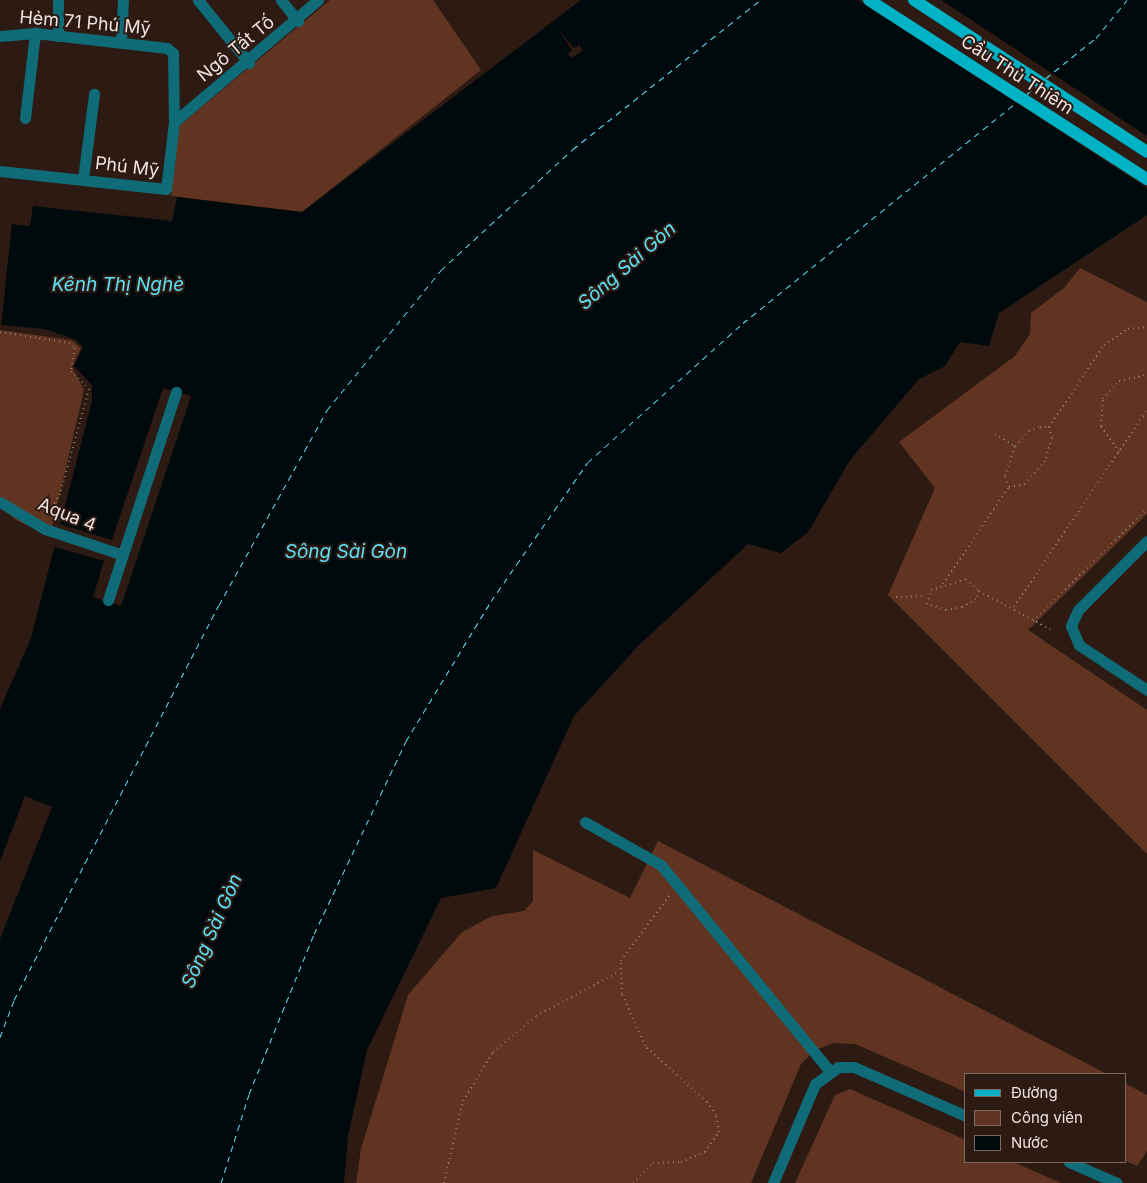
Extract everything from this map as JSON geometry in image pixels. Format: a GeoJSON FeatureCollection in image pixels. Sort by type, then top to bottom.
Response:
{"type":"FeatureCollection","features":[{"type":"Feature","properties":{"kind":"main road","name":"Cầu Thủ Thiêm"},"geometry":{"type":"LineString","coordinates":[[869,0],[1147,179]]}},
{"type":"Feature","properties":{"kind":"main road","name":"Cầu Thủ Thiêm"},"geometry":{"type":"LineString","coordinates":[[914,0],[1147,152]]}},
{"type":"Feature","properties":{"kind":"street"},"geometry":{"type":"LineString","coordinates":[[58,0],[58,36]]}},
{"type":"Feature","properties":{"kind":"street"},"geometry":{"type":"LineString","coordinates":[[121,42],[123,0]]}},
{"type":"Feature","properties":{"kind":"street"},"geometry":{"type":"LineString","coordinates":[[281,0],[298,21]]}},
{"type":"Feature","properties":{"kind":"street","name":"Ngô Tất Tố"},"geometry":{"type":"LineString","coordinates":[[174,122],[248,64],[298,21],[318,0]]}},
{"type":"Feature","properties":{"kind":"street"},"geometry":{"type":"LineString","coordinates":[[201,1],[248,64]]}},
{"type":"Feature","properties":{"kind":"street"},"geometry":{"type":"LineString","coordinates":[[25,118],[35,33]]}},
{"type":"Feature","properties":{"kind":"street","name":"Hẻm 71 Phú Mỹ"},"geometry":{"type":"LineString","coordinates":[[0,36],[35,33],[167,48]]}},
{"type":"Feature","properties":{"kind":"street","name":"Phú Mỹ"},"geometry":{"type":"LineString","coordinates":[[0,171],[166,189],[174,122],[173,53],[167,48]]}},
{"type":"Feature","properties":{"kind":"street"},"geometry":{"type":"LineString","coordinates":[[83,179],[94,94]]}},
{"type":"Feature","properties":{"kind":"street"},"geometry":{"type":"LineString","coordinates":[[108,600],[176,392]]}},
{"type":"Feature","properties":{"kind":"street","name":"Aqua 4"},"geometry":{"type":"LineString","coordinates":[[0,502],[44,529],[123,555]]}},
{"type":"Feature","properties":{"kind":"street"},"geometry":{"type":"LineString","coordinates":[[1147,541],[1078,610],[1071,626],[1079,645],[1147,690]]}},
{"type":"Feature","properties":{"kind":"street"},"geometry":{"type":"LineString","coordinates":[[585,822],[648,854],[678,886],[829,1070]]}},
{"type":"Feature","properties":{"kind":"street"},"geometry":{"type":"LineString","coordinates":[[773,1183],[816,1084],[829,1070],[854,1067],[964,1115]]}},
{"type":"Feature","properties":{"kind":"street"},"geometry":{"type":"LineString","coordinates":[[1071,1163],[1117,1183]]}},
{"type":"Feature","properties":{"kind":"path"},"geometry":{"type":"LineString","coordinates":[[896,597],[926,596],[942,584],[1009,487],[1025,484],[1040,469],[1050,448],[1049,427],[1104,345],[1128,329],[1147,327]]}},
{"type":"Feature","properties":{"kind":"path"},"geometry":{"type":"LineString","coordinates":[[0,332],[69,343],[75,348],[70,371],[89,389],[60,494],[48,515]]}},
{"type":"Feature","properties":{"kind":"path"},"geometry":{"type":"LineString","coordinates":[[1119,452],[1102,431],[1101,404],[1119,381],[1147,375]]}},
{"type":"Feature","properties":{"kind":"path"},"geometry":{"type":"LineString","coordinates":[[1014,607],[1147,410]]}},
{"type":"Feature","properties":{"kind":"path"},"geometry":{"type":"LineString","coordinates":[[1143,417],[1147,420]]}},
{"type":"Feature","properties":{"kind":"path"},"geometry":{"type":"LineString","coordinates":[[1009,487],[1005,476],[1015,446],[1029,431],[1049,427]]}},
{"type":"Feature","properties":{"kind":"path"},"geometry":{"type":"LineString","coordinates":[[995,434],[1015,446]]}},
{"type":"Feature","properties":{"kind":"path"},"geometry":{"type":"LineString","coordinates":[[1033,621],[1147,509]]}},
{"type":"Feature","properties":{"kind":"path"},"geometry":{"type":"LineString","coordinates":[[942,584],[966,579],[979,591],[1014,607],[1033,621],[1050,630]]}},
{"type":"Feature","properties":{"kind":"path"},"geometry":{"type":"LineString","coordinates":[[926,596],[932,608],[946,610],[976,600],[979,591]]}},
{"type":"Feature","properties":{"kind":"path"},"geometry":{"type":"LineString","coordinates":[[444,1183],[463,1101],[493,1052],[536,1016],[618,972],[635,938],[678,886]]}},
{"type":"Feature","properties":{"kind":"path"},"geometry":{"type":"LineString","coordinates":[[618,972],[624,1005],[638,1037],[660,1063],[707,1102],[719,1126],[709,1150],[681,1162],[653,1163],[632,1183]]}},
{"type":"Feature","properties":{"kind":"green space"},"geometry":{"type":"Polygon","coordinates":[[[330,0],[433,0],[481,70],[302,212],[171,196],[179,126],[330,0]]]}},
{"type":"Feature","properties":{"kind":"green space"},"geometry":{"type":"Polygon","coordinates":[[[1080,268],[1147,302],[1147,514],[1028,630],[1147,710],[1147,854],[888,595],[935,488],[899,442],[1015,356],[1030,334],[1031,313],[1064,288],[1080,268]]]}},
{"type":"Feature","properties":{"kind":"green space"},"geometry":{"type":"Polygon","coordinates":[[[0,330],[71,340],[81,348],[72,367],[84,390],[50,536],[16,520],[0,506],[0,330]]]}},
{"type":"Feature","properties":{"kind":"green space"},"geometry":{"type":"Polygon","coordinates":[[[658,841],[1105,1073],[964,1073],[964,1091],[855,1044],[834,1043],[815,1050],[801,1064],[751,1183],[356,1183],[361,1149],[408,995],[462,932],[492,916],[524,911],[533,901],[533,850],[630,898],[658,841]]]}},
{"type":"Feature","properties":{"kind":"green space"},"geometry":{"type":"Polygon","coordinates":[[[1127,1085],[1147,1095],[1147,1151],[1137,1166],[1127,1161],[1127,1085]]]}},
{"type":"Feature","properties":{"kind":"green space"},"geometry":{"type":"Polygon","coordinates":[[[850,1089],[964,1139],[964,1163],[1015,1163],[1061,1183],[795,1183],[835,1095],[850,1089]]]}},
{"type":"Feature","properties":{"kind":"water","name":"Sông Sài Gòn"},"geometry":{"type":"Polygon","coordinates":[[[581,0],[1147,0],[1147,215],[999,313],[989,346],[960,342],[945,366],[919,379],[850,460],[808,532],[781,553],[748,544],[640,644],[574,716],[496,888],[441,898],[367,1050],[348,1136],[344,1183],[0,1183],[0,709],[31,638],[92,401],[92,385],[74,366],[83,347],[76,340],[45,329],[0,325],[0,223],[30,226],[33,206],[172,221],[177,197],[302,212],[581,0]]]}},
{"type":"Feature","properties":{"kind":"pier"},"geometry":{"type":"Polygon","coordinates":[[[858,0],[941,0],[1147,136],[1147,188],[858,0]]]}},
{"type":"Feature","properties":{"kind":"pier"},"geometry":{"type":"Polygon","coordinates":[[[558,29],[574,48],[579,45],[583,50],[572,58],[568,54],[572,50],[558,29]]]}},
{"type":"Feature","properties":{"kind":"pier"},"geometry":{"type":"Polygon","coordinates":[[[0,220],[12,222],[1,328],[0,327],[0,220]]]}},
{"type":"Feature","properties":{"kind":"pier"},"geometry":{"type":"Polygon","coordinates":[[[163,388],[191,396],[121,606],[93,597],[104,561],[55,547],[60,524],[112,540],[163,388]]]}},
{"type":"Feature","properties":{"kind":"pier"},"geometry":{"type":"Polygon","coordinates":[[[25,796],[52,807],[0,939],[0,861],[25,796]]]}},
{"type":"Feature","properties":{"kind":"ferry route"},"geometry":{"type":"LineString","coordinates":[[0,1037],[14,1000],[219,605],[327,410],[441,270],[573,149],[760,0]]}},
{"type":"Feature","properties":{"kind":"ferry route"},"geometry":{"type":"LineString","coordinates":[[1046,78],[1096,38],[1127,0]]}},
{"type":"Feature","properties":{"kind":"ferry route"},"geometry":{"type":"LineString","coordinates":[[1027,94],[1035,87]]}},
{"type":"Feature","properties":{"kind":"ferry route"},"geometry":{"type":"LineString","coordinates":[[221,1183],[249,1094],[314,934],[406,741],[491,601],[588,462],[743,323],[1018,101]]}},
{"type":"Feature","properties":{"kind":"water label","name":"Kênh Thị Nghè"},"geometry":{"type":"Point","coordinates":[118,285]}}]}
